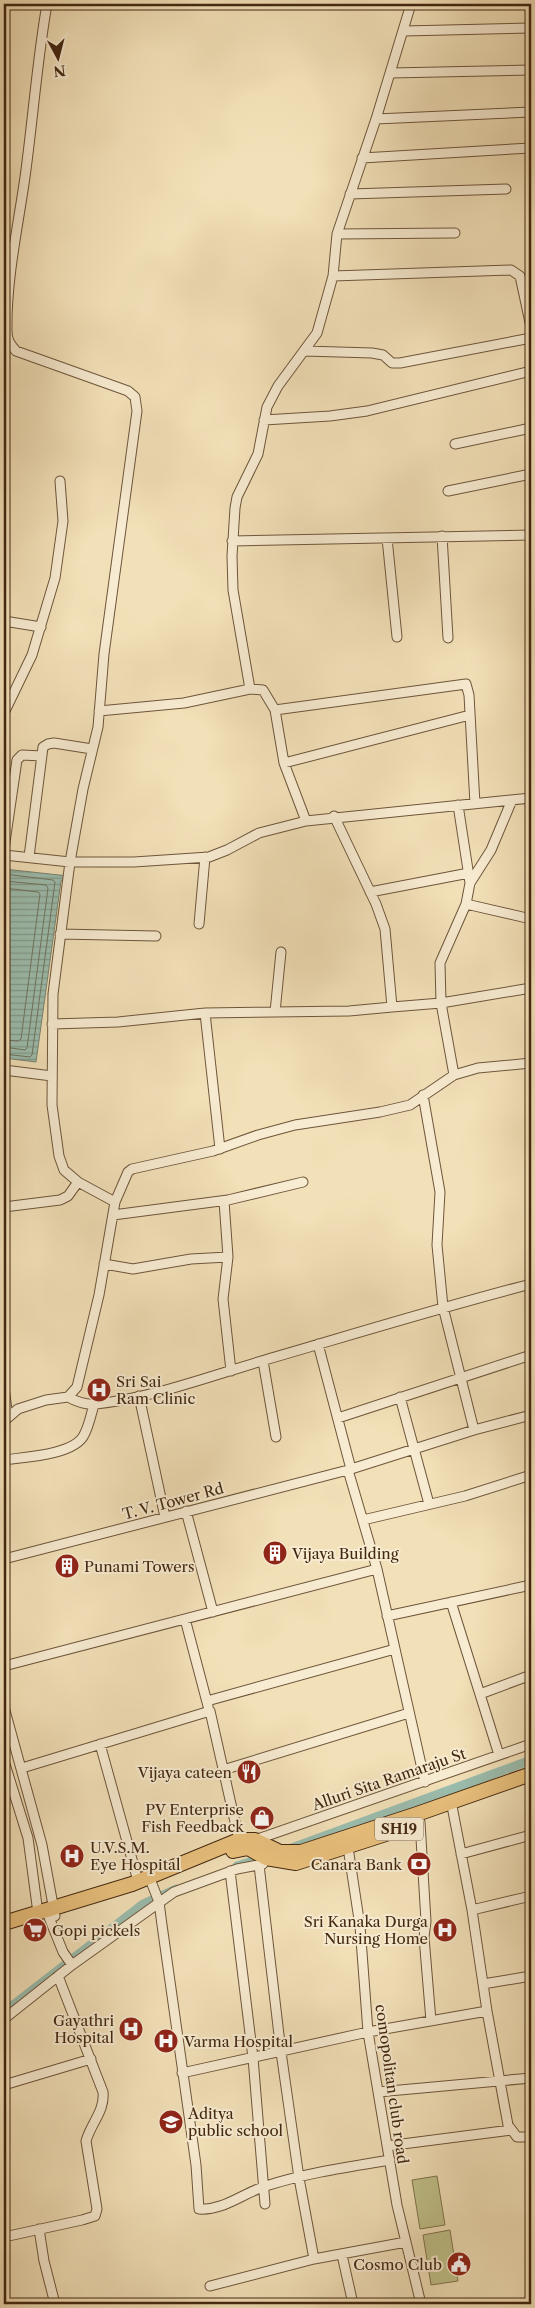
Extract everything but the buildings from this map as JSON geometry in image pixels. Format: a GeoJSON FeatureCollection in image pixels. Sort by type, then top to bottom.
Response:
{"type":"FeatureCollection","features":[{"type":"Feature","properties":{"kind":"main road","name":"SH19"},"geometry":{"type":"LineString","coordinates":[[347,1842],[420,1822],[452,1806],[531,1774]]}},
{"type":"Feature","properties":{"kind":"main road","name":"SH19"},"geometry":{"type":"LineString","coordinates":[[278,1859],[306,1861],[347,1842],[417,1814],[531,1783]]}},
{"type":"Feature","properties":{"kind":"main road"},"geometry":{"type":"LineString","coordinates":[[4,1923],[48,1913],[148,1884],[250,1844],[278,1859]]}},
{"type":"Feature","properties":{"kind":"main road"},"geometry":{"type":"LineString","coordinates":[[4,1932],[48,1913]]}},
{"type":"Feature","properties":{"kind":"street"},"geometry":{"type":"LineString","coordinates":[[47,4],[39,48],[28,157],[9,295],[8,343],[16,351],[128,390],[135,398],[137,411],[104,654],[99,711],[70,862],[60,934],[53,994],[52,1024],[52,1105],[59,1156],[64,1170],[78,1182],[115,1202]]}},
{"type":"Feature","properties":{"kind":"street"},"geometry":{"type":"LineString","coordinates":[[250,689],[233,590],[232,541],[237,498],[258,454],[267,407],[278,386],[317,333],[333,276],[337,234],[391,73],[411,4]]}},
{"type":"Feature","properties":{"kind":"street"},"geometry":{"type":"LineString","coordinates":[[404,30],[531,28]]}},
{"type":"Feature","properties":{"kind":"street"},"geometry":{"type":"LineString","coordinates":[[391,73],[531,70]]}},
{"type":"Feature","properties":{"kind":"street"},"geometry":{"type":"LineString","coordinates":[[376,119],[531,112]]}},
{"type":"Feature","properties":{"kind":"street"},"geometry":{"type":"LineString","coordinates":[[362,158],[531,148]]}},
{"type":"Feature","properties":{"kind":"street"},"geometry":{"type":"LineString","coordinates":[[350,194],[506,190]]}},
{"type":"Feature","properties":{"kind":"street"},"geometry":{"type":"LineString","coordinates":[[337,234],[455,233]]}},
{"type":"Feature","properties":{"kind":"street"},"geometry":{"type":"LineString","coordinates":[[333,276],[511,270],[520,276],[531,327]]}},
{"type":"Feature","properties":{"kind":"street"},"geometry":{"type":"LineString","coordinates":[[305,351],[372,352],[382,355],[392,363],[400,363],[531,338]]}},
{"type":"Feature","properties":{"kind":"street"},"geometry":{"type":"LineString","coordinates":[[264,420],[330,416],[367,411],[531,371]]}},
{"type":"Feature","properties":{"kind":"street"},"geometry":{"type":"LineString","coordinates":[[455,444],[531,428]]}},
{"type":"Feature","properties":{"kind":"street"},"geometry":{"type":"LineString","coordinates":[[448,490],[531,474]]}},
{"type":"Feature","properties":{"kind":"street"},"geometry":{"type":"LineString","coordinates":[[4,713],[32,655],[54,578],[61,531],[60,481]]}},
{"type":"Feature","properties":{"kind":"street"},"geometry":{"type":"LineString","coordinates":[[232,541],[531,535]]}},
{"type":"Feature","properties":{"kind":"street"},"geometry":{"type":"LineString","coordinates":[[442,536],[448,638]]}},
{"type":"Feature","properties":{"kind":"street"},"geometry":{"type":"LineString","coordinates":[[387,538],[397,637]]}},
{"type":"Feature","properties":{"kind":"street"},"geometry":{"type":"LineString","coordinates":[[4,621],[41,627]]}},
{"type":"Feature","properties":{"kind":"street"},"geometry":{"type":"LineString","coordinates":[[275,710],[466,684],[469,695],[475,804]]}},
{"type":"Feature","properties":{"kind":"street"},"geometry":{"type":"LineString","coordinates":[[99,711],[184,703],[250,689],[263,690],[275,710],[284,763],[306,821]]}},
{"type":"Feature","properties":{"kind":"street"},"geometry":{"type":"LineString","coordinates":[[284,763],[470,715]]}},
{"type":"Feature","properties":{"kind":"street"},"geometry":{"type":"LineString","coordinates":[[29,857],[44,748],[48,744],[92,749]]}},
{"type":"Feature","properties":{"kind":"street"},"geometry":{"type":"LineString","coordinates":[[4,849],[16,760],[22,755],[42,756]]}},
{"type":"Feature","properties":{"kind":"street"},"geometry":{"type":"LineString","coordinates":[[4,855],[70,862],[134,862],[205,857],[227,850],[260,833],[306,821],[334,816],[531,798]]}},
{"type":"Feature","properties":{"kind":"street"},"geometry":{"type":"LineString","coordinates":[[470,883],[491,850],[512,800]]}},
{"type":"Feature","properties":{"kind":"street"},"geometry":{"type":"LineString","coordinates":[[454,1075],[442,1003],[440,963],[466,904],[470,883],[458,805]]}},
{"type":"Feature","properties":{"kind":"street"},"geometry":{"type":"LineString","coordinates":[[334,816],[370,892],[385,929],[392,1007]]}},
{"type":"Feature","properties":{"kind":"street"},"geometry":{"type":"LineString","coordinates":[[200,924],[205,857]]}},
{"type":"Feature","properties":{"kind":"street"},"geometry":{"type":"LineString","coordinates":[[370,892],[469,873]]}},
{"type":"Feature","properties":{"kind":"street"},"geometry":{"type":"LineString","coordinates":[[466,904],[531,919]]}},
{"type":"Feature","properties":{"kind":"street"},"geometry":{"type":"LineString","coordinates":[[60,934],[156,936]]}},
{"type":"Feature","properties":{"kind":"street"},"geometry":{"type":"LineString","coordinates":[[275,1012],[281,952]]}},
{"type":"Feature","properties":{"kind":"street"},"geometry":{"type":"LineString","coordinates":[[52,1024],[118,1022],[206,1013],[349,1011],[442,1003],[531,988]]}},
{"type":"Feature","properties":{"kind":"street"},"geometry":{"type":"LineString","coordinates":[[206,1013],[220,1149]]}},
{"type":"Feature","properties":{"kind":"street"},"geometry":{"type":"LineString","coordinates":[[6,1419],[18,1409],[32,1404],[68,1397],[78,1387],[84,1366],[115,1202],[128,1172],[132,1168],[220,1149],[258,1135],[295,1126],[410,1105],[454,1075],[478,1068],[531,1063]]}},
{"type":"Feature","properties":{"kind":"street"},"geometry":{"type":"LineString","coordinates":[[4,1070],[52,1076]]}},
{"type":"Feature","properties":{"kind":"street"},"geometry":{"type":"LineString","coordinates":[[423,1095],[440,1192],[437,1245],[443,1307],[474,1430]]}},
{"type":"Feature","properties":{"kind":"street"},"geometry":{"type":"LineString","coordinates":[[4,1207],[60,1200],[68,1196],[78,1182]]}},
{"type":"Feature","properties":{"kind":"street"},"geometry":{"type":"LineString","coordinates":[[112,1215],[224,1201],[303,1182]]}},
{"type":"Feature","properties":{"kind":"street"},"geometry":{"type":"LineString","coordinates":[[224,1201],[228,1257],[223,1299],[231,1371]]}},
{"type":"Feature","properties":{"kind":"street"},"geometry":{"type":"LineString","coordinates":[[104,1264],[133,1269],[191,1259],[228,1257]]}},
{"type":"Feature","properties":{"kind":"street"},"geometry":{"type":"LineString","coordinates":[[68,1397],[78,1403],[94,1405],[139,1396],[231,1371],[443,1307],[531,1284]]}},
{"type":"Feature","properties":{"kind":"street"},"geometry":{"type":"LineString","coordinates":[[4,1326],[6,1419]]}},
{"type":"Feature","properties":{"kind":"street"},"geometry":{"type":"LineString","coordinates":[[318,1344],[377,1569],[425,1782]]}},
{"type":"Feature","properties":{"kind":"street"},"geometry":{"type":"LineString","coordinates":[[338,1418],[531,1355]]}},
{"type":"Feature","properties":{"kind":"street"},"geometry":{"type":"LineString","coordinates":[[263,1361],[276,1437]]}},
{"type":"Feature","properties":{"kind":"street"},"geometry":{"type":"LineString","coordinates":[[139,1396],[165,1517]]}},
{"type":"Feature","properties":{"kind":"street"},"geometry":{"type":"LineString","coordinates":[[400,1397],[416,1448],[429,1504]]}},
{"type":"Feature","properties":{"kind":"street"},"geometry":{"type":"LineString","coordinates":[[4,1460],[65,1450],[76,1445],[84,1436],[94,1405]]}},
{"type":"Feature","properties":{"kind":"street","name":"T. V. Tower Rd"},"geometry":{"type":"LineString","coordinates":[[4,1559],[350,1469],[474,1430],[531,1415]]}},
{"type":"Feature","properties":{"kind":"street"},"geometry":{"type":"LineString","coordinates":[[363,1520],[465,1496],[531,1475]]}},
{"type":"Feature","properties":{"kind":"street"},"geometry":{"type":"LineString","coordinates":[[186,1512],[213,1612]]}},
{"type":"Feature","properties":{"kind":"street"},"geometry":{"type":"LineString","coordinates":[[4,1666],[377,1569]]}},
{"type":"Feature","properties":{"kind":"street"},"geometry":{"type":"LineString","coordinates":[[387,1616],[531,1584]]}},
{"type":"Feature","properties":{"kind":"street"},"geometry":{"type":"LineString","coordinates":[[451,1602],[500,1756]]}},
{"type":"Feature","properties":{"kind":"street"},"geometry":{"type":"LineString","coordinates":[[185,1619],[210,1711],[223,1770],[250,1844]]}},
{"type":"Feature","properties":{"kind":"street"},"geometry":{"type":"LineString","coordinates":[[207,1701],[395,1649]]}},
{"type":"Feature","properties":{"kind":"street"},"geometry":{"type":"LineString","coordinates":[[480,1694],[531,1675]]}},
{"type":"Feature","properties":{"kind":"street"},"geometry":{"type":"LineString","coordinates":[[4,1707],[42,1844],[48,1913]]}},
{"type":"Feature","properties":{"kind":"street"},"geometry":{"type":"LineString","coordinates":[[22,1768],[210,1711]]}},
{"type":"Feature","properties":{"kind":"street"},"geometry":{"type":"LineString","coordinates":[[223,1770],[409,1713]]}},
{"type":"Feature","properties":{"kind":"street"},"geometry":{"type":"LineString","coordinates":[[100,1744],[148,1884],[158,1900],[196,2165],[198,2210],[212,2210],[264,2186],[390,2160]]}},
{"type":"Feature","properties":{"kind":"street","name":"Alluri Sita Ramaraju St"},"geometry":{"type":"LineString","coordinates":[[250,1844],[531,1744]]}},
{"type":"Feature","properties":{"kind":"street"},"geometry":{"type":"LineString","coordinates":[[4,1761],[6,1773],[28,1838],[48,1913],[63,1952],[72,1965]]}},
{"type":"Feature","properties":{"kind":"street"},"geometry":{"type":"LineString","coordinates":[[452,1806],[472,1910],[487,2011],[508,2124],[517,2137],[531,2137]]}},
{"type":"Feature","properties":{"kind":"street"},"geometry":{"type":"LineString","coordinates":[[420,1822],[426,1921],[424,1937],[431,2021]]}},
{"type":"Feature","properties":{"kind":"street"},"geometry":{"type":"LineString","coordinates":[[460,1854],[531,1835]]}},
{"type":"Feature","properties":{"kind":"street","name":"comopolitan club road"},"geometry":{"type":"LineString","coordinates":[[347,1842],[360,1926],[368,2032],[387,2146],[406,2242],[421,2304]]}},
{"type":"Feature","properties":{"kind":"street"},"geometry":{"type":"LineString","coordinates":[[4,2019],[158,1900],[230,1871],[278,1859],[281,2052],[299,2178],[314,2259]]}},
{"type":"Feature","properties":{"kind":"street"},"geometry":{"type":"LineString","coordinates":[[230,1871],[253,2058],[265,2204]]}},
{"type":"Feature","properties":{"kind":"street"},"geometry":{"type":"LineString","coordinates":[[472,1910],[531,1896]]}},
{"type":"Feature","properties":{"kind":"street"},"geometry":{"type":"LineString","coordinates":[[4,2237],[95,2216],[96,2209],[86,2141],[89,2130],[104,2102],[103,2092],[92,2059],[58,1976]]}},
{"type":"Feature","properties":{"kind":"street"},"geometry":{"type":"LineString","coordinates":[[483,1984],[531,1976]]}},
{"type":"Feature","properties":{"kind":"street"},"geometry":{"type":"LineString","coordinates":[[182,2073],[368,2032],[487,2011]]}},
{"type":"Feature","properties":{"kind":"street"},"geometry":{"type":"LineString","coordinates":[[4,2084],[92,2059]]}},
{"type":"Feature","properties":{"kind":"street"},"geometry":{"type":"LineString","coordinates":[[378,2092],[531,2078]]}},
{"type":"Feature","properties":{"kind":"street"},"geometry":{"type":"LineString","coordinates":[[387,2146],[511,2130]]}},
{"type":"Feature","properties":{"kind":"street"},"geometry":{"type":"LineString","coordinates":[[39,2229],[44,2261],[55,2304]]}},
{"type":"Feature","properties":{"kind":"street"},"geometry":{"type":"LineString","coordinates":[[210,2286],[314,2259],[406,2242]]}},
{"type":"Feature","properties":{"kind":"street"},"geometry":{"type":"LineString","coordinates":[[342,2255],[353,2304]]}},
{"type":"Feature","properties":{"kind":"green space"},"geometry":{"type":"Polygon","coordinates":[[[437,2176],[445,2225],[420,2229],[412,2180],[437,2176]]]}},
{"type":"Feature","properties":{"kind":"green space"},"geometry":{"type":"Polygon","coordinates":[[[450,2230],[458,2281],[431,2285],[423,2235],[450,2230]]]}},
{"type":"Feature","properties":{"kind":"water"},"geometry":{"type":"Polygon","coordinates":[[[4,869],[68,876],[61,881],[36,1062],[4,1058],[4,869]]]}},
{"type":"Feature","properties":{"kind":"waterway"},"geometry":{"type":"LineString","coordinates":[[289,1849],[531,1760]]}},
{"type":"Feature","properties":{"kind":"waterway"},"geometry":{"type":"LineString","coordinates":[[237,1866],[265,1857]]}},
{"type":"Feature","properties":{"kind":"waterway"},"geometry":{"type":"LineString","coordinates":[[4,2012],[143,1904],[176,1889]]}},
{"type":"Feature","properties":{"kind":"place","name":"Sri Sai Ram Clinic"},"geometry":{"type":"Point","coordinates":[99,1390]}},
{"type":"Feature","properties":{"kind":"place","name":"Vijaya Building"},"geometry":{"type":"Point","coordinates":[275,1553]}},
{"type":"Feature","properties":{"kind":"place","name":"Punami Towers"},"geometry":{"type":"Point","coordinates":[67,1566]}},
{"type":"Feature","properties":{"kind":"place","name":"Vijaya cateen"},"geometry":{"type":"Point","coordinates":[249,1772]}},
{"type":"Feature","properties":{"kind":"place","name":"PV Enterprise Fish Feedback"},"geometry":{"type":"Point","coordinates":[262,1818]}},
{"type":"Feature","properties":{"kind":"place","name":"U.V.S.M. Eye Hospital"},"geometry":{"type":"Point","coordinates":[72,1856]}},
{"type":"Feature","properties":{"kind":"place","name":"Canara Bank"},"geometry":{"type":"Point","coordinates":[419,1864]}},
{"type":"Feature","properties":{"kind":"place","name":"Gopi pickels"},"geometry":{"type":"Point","coordinates":[35,1930]}},
{"type":"Feature","properties":{"kind":"place","name":"Sri Kanaka Durga Nursing Home"},"geometry":{"type":"Point","coordinates":[445,1930]}},
{"type":"Feature","properties":{"kind":"place","name":"Gayathri Hospital"},"geometry":{"type":"Point","coordinates":[131,2029]}},
{"type":"Feature","properties":{"kind":"place","name":"Varma Hospital"},"geometry":{"type":"Point","coordinates":[166,2041]}},
{"type":"Feature","properties":{"kind":"place","name":"Aditya public school"},"geometry":{"type":"Point","coordinates":[171,2122]}},
{"type":"Feature","properties":{"kind":"place","name":"Cosmo Club"},"geometry":{"type":"Point","coordinates":[459,2264]}}]}
